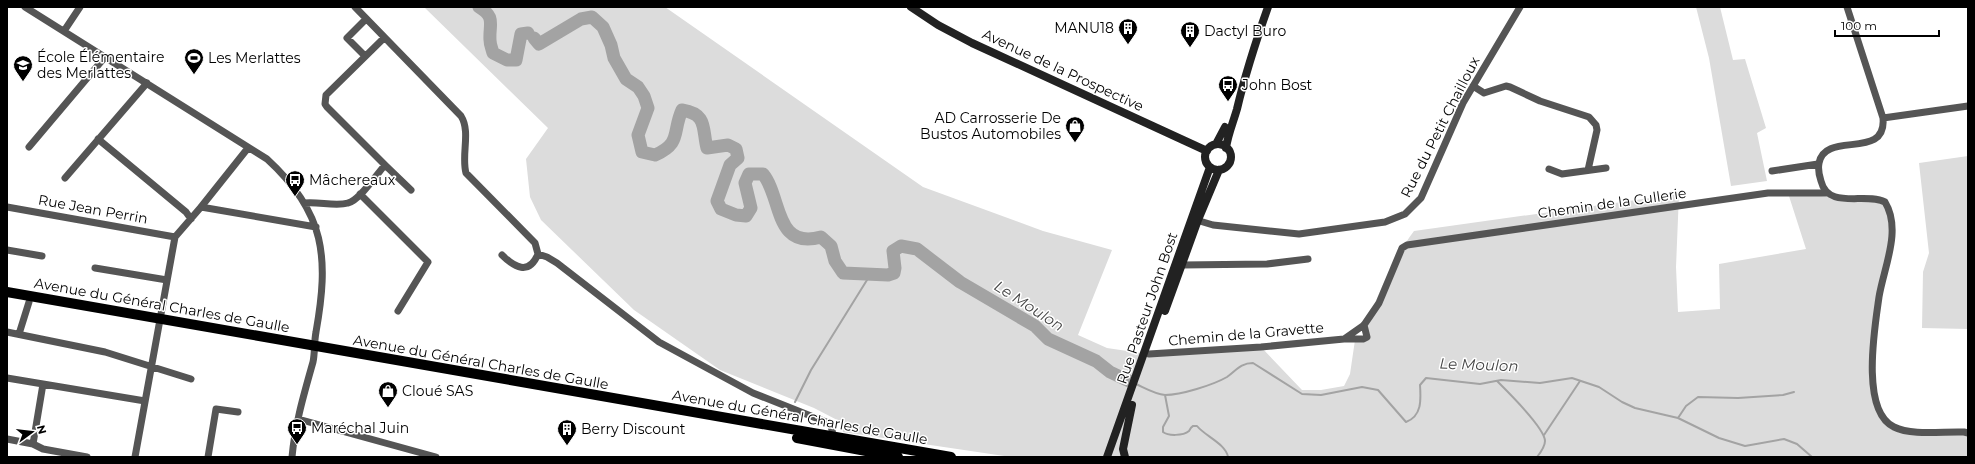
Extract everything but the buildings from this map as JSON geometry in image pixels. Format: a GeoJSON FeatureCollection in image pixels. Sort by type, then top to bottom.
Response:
{"type":"FeatureCollection","features":[{"type":"Feature","properties":{"kind":"main road","name":"Avenue de la Prospective"},"geometry":{"type":"LineString","coordinates":[[911,7],[938,25],[972,43],[1207,151]]}},
{"type":"Feature","properties":{"kind":"main road"},"geometry":{"type":"LineString","coordinates":[[1247,70],[1234,99],[1222,136],[1216,144],[1207,151],[1205,158],[1210,167],[1219,170],[1223,169],[1229,163],[1230,155],[1226,148],[1227,137],[1268,7]]}},
{"type":"Feature","properties":{"kind":"main road"},"geometry":{"type":"LineString","coordinates":[[1216,144],[1226,148]]}},
{"type":"Feature","properties":{"kind":"main road","name":"Rue Pasteur John Bost"},"geometry":{"type":"LineString","coordinates":[[1139,375],[1149,354],[1182,265],[1210,167]]}},
{"type":"Feature","properties":{"kind":"main road","name":"Rue Pasteur John Bost"},"geometry":{"type":"LineString","coordinates":[[1108,457],[1195,219],[1219,170]]}},
{"type":"Feature","properties":{"kind":"main road","name":"Avenue du Général Charles de Gaulle"},"geometry":{"type":"LineString","coordinates":[[7,292],[160,322],[834,442],[951,457]]}},
{"type":"Feature","properties":{"kind":"main road","name":"Avenue du Général Charles de Gaulle"},"geometry":{"type":"LineString","coordinates":[[7,298],[160,322]]}},
{"type":"Feature","properties":{"kind":"main road","name":"Rue Pasteur John Bost"},"geometry":{"type":"LineString","coordinates":[[1125,457],[1123,449],[1131,397]]}},
{"type":"Feature","properties":{"kind":"main road","name":"Avenue du Général Charles de Gaulle"},"geometry":{"type":"LineString","coordinates":[[834,442],[898,457]]}},
{"type":"Feature","properties":{"kind":"street"},"geometry":{"type":"LineString","coordinates":[[25,7],[267,159],[284,175],[304,203],[316,227],[323,260],[323,284],[314,349],[298,419],[292,457]]}},
{"type":"Feature","properties":{"kind":"street"},"geometry":{"type":"LineString","coordinates":[[64,31],[80,7]]}},
{"type":"Feature","properties":{"kind":"street"},"geometry":{"type":"LineString","coordinates":[[354,7],[461,116],[464,125],[464,166],[466,173],[535,243],[538,254]]}},
{"type":"Feature","properties":{"kind":"street","name":"Rue du Petit Chailloux"},"geometry":{"type":"LineString","coordinates":[[1195,219],[1213,225],[1248,230],[1299,234],[1385,222],[1397,218],[1413,207],[1421,198],[1463,104],[1520,7]]}},
{"type":"Feature","properties":{"kind":"street"},"geometry":{"type":"LineString","coordinates":[[1828,193],[1821,182],[1818,164],[1820,157],[1829,149],[1874,140],[1881,134],[1883,126],[1883,118],[1847,7]]}},
{"type":"Feature","properties":{"kind":"street"},"geometry":{"type":"LineString","coordinates":[[364,55],[346,38],[366,19]]}},
{"type":"Feature","properties":{"kind":"street"},"geometry":{"type":"LineString","coordinates":[[384,38],[364,55],[326,95],[325,104],[411,190]]}},
{"type":"Feature","properties":{"kind":"street"},"geometry":{"type":"LineString","coordinates":[[29,147],[105,57]]}},
{"type":"Feature","properties":{"kind":"street"},"geometry":{"type":"LineString","coordinates":[[64,178],[147,83]]}},
{"type":"Feature","properties":{"kind":"street"},"geometry":{"type":"LineString","coordinates":[[1473,86],[1484,93],[1510,86],[1540,101],[1589,118],[1596,125],[1597,130],[1588,170]]}},
{"type":"Feature","properties":{"kind":"street"},"geometry":{"type":"LineString","coordinates":[[1883,118],[1968,106]]}},
{"type":"Feature","properties":{"kind":"street"},"geometry":{"type":"LineString","coordinates":[[98,139],[186,212],[191,219]]}},
{"type":"Feature","properties":{"kind":"street"},"geometry":{"type":"LineString","coordinates":[[135,457],[175,237],[202,208],[248,148]]}},
{"type":"Feature","properties":{"kind":"street"},"geometry":{"type":"LineString","coordinates":[[1772,171],[1818,164]]}},
{"type":"Feature","properties":{"kind":"street"},"geometry":{"type":"LineString","coordinates":[[304,203],[348,203],[355,200],[385,165]]}},
{"type":"Feature","properties":{"kind":"street"},"geometry":{"type":"LineString","coordinates":[[1549,169],[1562,174],[1606,168]]}},
{"type":"Feature","properties":{"kind":"street","name":"Chemin de la Cullerie"},"geometry":{"type":"LineString","coordinates":[[1402,248],[1425,242],[1768,193],[1828,193],[1835,197],[1843,198],[1878,198],[1885,202],[1892,219],[1893,231],[1880,296],[1873,355],[1874,390],[1882,415],[1888,424],[1905,430],[1957,431],[1968,434]]}},
{"type":"Feature","properties":{"kind":"street"},"geometry":{"type":"LineString","coordinates":[[360,194],[428,262],[398,312]]}},
{"type":"Feature","properties":{"kind":"street","name":"Rue Jean Perrin"},"geometry":{"type":"LineString","coordinates":[[7,206],[175,237]]}},
{"type":"Feature","properties":{"kind":"street"},"geometry":{"type":"LineString","coordinates":[[202,208],[316,227]]}},
{"type":"Feature","properties":{"kind":"street","name":"Chemin de la Gravette"},"geometry":{"type":"LineString","coordinates":[[1344,339],[1364,325],[1379,303],[1402,248]]}},
{"type":"Feature","properties":{"kind":"street"},"geometry":{"type":"LineString","coordinates":[[7,250],[42,256]]}},
{"type":"Feature","properties":{"kind":"street"},"geometry":{"type":"LineString","coordinates":[[502,255],[512,266],[518,268],[531,264],[538,254]]}},
{"type":"Feature","properties":{"kind":"street"},"geometry":{"type":"LineString","coordinates":[[538,254],[557,263],[660,342],[753,393],[826,422],[831,426],[834,442]]}},
{"type":"Feature","properties":{"kind":"street"},"geometry":{"type":"LineString","coordinates":[[1182,265],[1267,264],[1308,259]]}},
{"type":"Feature","properties":{"kind":"street"},"geometry":{"type":"LineString","coordinates":[[95,268],[167,280]]}},
{"type":"Feature","properties":{"kind":"street"},"geometry":{"type":"LineString","coordinates":[[19,334],[30,302]]}},
{"type":"Feature","properties":{"kind":"street","name":"Chemin de la Gravette"},"geometry":{"type":"LineString","coordinates":[[1149,354],[1261,347],[1344,339],[1362,339],[1367,337],[1364,325]]}},
{"type":"Feature","properties":{"kind":"street"},"geometry":{"type":"LineString","coordinates":[[7,332],[105,352],[191,379]]}},
{"type":"Feature","properties":{"kind":"street"},"geometry":{"type":"LineString","coordinates":[[7,378],[145,401]]}},
{"type":"Feature","properties":{"kind":"street"},"geometry":{"type":"LineString","coordinates":[[33,444],[43,384]]}},
{"type":"Feature","properties":{"kind":"street"},"geometry":{"type":"LineString","coordinates":[[208,457],[216,409],[238,412]]}},
{"type":"Feature","properties":{"kind":"street"},"geometry":{"type":"LineString","coordinates":[[298,419],[436,457]]}},
{"type":"Feature","properties":{"kind":"street"},"geometry":{"type":"LineString","coordinates":[[7,439],[33,444],[44,449],[87,457]]}},
{"type":"Feature","properties":{"kind":"shaded area"},"geometry":{"type":"Polygon","coordinates":[[[424,7],[665,7],[923,187],[1043,231],[1112,250],[1078,335],[1107,348],[1154,355],[1261,347],[1302,390],[1321,390],[1344,386],[1350,374],[1355,340],[1363,339],[1377,298],[1384,283],[1398,255],[1414,231],[1679,194],[1676,267],[1678,312],[1720,309],[1719,264],[1806,249],[1788,193],[1885,202],[1892,219],[1873,355],[1877,404],[1895,428],[1968,433],[1968,457],[1011,457],[843,432],[841,422],[814,408],[720,370],[634,310],[541,220],[530,197],[526,159],[548,128],[424,7]]]}},
{"type":"Feature","properties":{"kind":"shaded area"},"geometry":{"type":"Polygon","coordinates":[[[1696,7],[1720,7],[1733,60],[1745,59],[1766,128],[1757,133],[1767,181],[1731,186],[1709,58],[1696,7]]]}},
{"type":"Feature","properties":{"kind":"shaded area"},"geometry":{"type":"Polygon","coordinates":[[[1968,156],[1968,329],[1922,328],[1923,272],[1929,253],[1919,163],[1968,156]]]}},
{"type":"Feature","properties":{"kind":"waterway","name":"Le Moulon"},"geometry":{"type":"LineString","coordinates":[[479,7],[488,14],[490,18],[490,42],[493,53],[507,60],[516,60],[521,34],[528,33]]}},
{"type":"Feature","properties":{"kind":"waterway","name":"Le Moulon"},"geometry":{"type":"LineString","coordinates":[[534,38],[539,44],[581,19],[592,17],[603,27],[611,45],[614,58],[626,79],[638,87],[644,96],[648,108],[638,135],[642,152],[655,155],[664,151],[669,146],[675,136],[682,110],[690,112],[700,119],[704,129],[707,148],[728,145],[736,149],[738,158],[730,165],[717,201],[721,209],[736,215],[746,216],[751,208],[745,183],[749,174],[763,174],[769,184],[787,229],[795,236],[806,239],[821,237],[831,246],[835,261],[843,273],[888,275],[894,273],[895,268],[893,251],[901,246],[917,249],[960,282],[1035,326],[1048,339],[1096,361],[1110,372],[1129,381]]}},
{"type":"Feature","properties":{"kind":"waterway"},"geometry":{"type":"LineString","coordinates":[[795,402],[811,370],[867,280],[868,275]]}},
{"type":"Feature","properties":{"kind":"waterway","name":"Le Moulon"},"geometry":{"type":"LineString","coordinates":[[1136,384],[1150,391],[1165,395],[1172,395],[1214,383],[1227,377],[1241,366],[1253,363],[1302,394],[1321,395],[1362,387],[1378,390],[1406,422],[1418,412],[1420,402],[1420,385],[1426,378],[1480,384],[1501,380],[1540,383],[1572,378],[1599,387],[1622,402],[1635,408],[1678,418],[1719,438],[1745,446],[1784,439],[1797,444],[1812,457]]}},
{"type":"Feature","properties":{"kind":"waterway"},"geometry":{"type":"LineString","coordinates":[[1497,381],[1525,410],[1543,435],[1545,441],[1544,445],[1537,457]]}},
{"type":"Feature","properties":{"kind":"waterway"},"geometry":{"type":"LineString","coordinates":[[1544,435],[1580,381]]}},
{"type":"Feature","properties":{"kind":"waterway"},"geometry":{"type":"LineString","coordinates":[[1678,418],[1686,406],[1698,397],[1738,398],[1783,395],[1794,392]]}},
{"type":"Feature","properties":{"kind":"waterway"},"geometry":{"type":"LineString","coordinates":[[1165,395],[1169,416],[1163,427],[1163,432],[1179,435],[1186,433],[1191,427],[1197,426],[1219,444],[1226,452],[1228,457]]}},
{"type":"Feature","properties":{"kind":"waterway","name":"Le Moulon"},"geometry":{"type":"LineString","coordinates":[[1830,457],[1836,457]]}},
{"type":"Feature","properties":{"kind":"place","name":"MANU18"},"geometry":{"type":"Point","coordinates":[1128,45]}},
{"type":"Feature","properties":{"kind":"place","name":"Dactyl Buro"},"geometry":{"type":"Point","coordinates":[1190,48]}},
{"type":"Feature","properties":{"kind":"place","name":"Les Merlattes"},"geometry":{"type":"Point","coordinates":[194,75]}},
{"type":"Feature","properties":{"kind":"place","name":"École Élémentaire des Merlattes"},"geometry":{"type":"Point","coordinates":[23,82]}},
{"type":"Feature","properties":{"kind":"place","name":"John Bost"},"geometry":{"type":"Point","coordinates":[1228,102]}},
{"type":"Feature","properties":{"kind":"place","name":"AD Carrosserie De Bustos Automobiles"},"geometry":{"type":"Point","coordinates":[1075,143]}},
{"type":"Feature","properties":{"kind":"place","name":"Mâchereaux"},"geometry":{"type":"Point","coordinates":[295,197]}},
{"type":"Feature","properties":{"kind":"place","name":"Cloué SAS"},"geometry":{"type":"Point","coordinates":[388,408]}},
{"type":"Feature","properties":{"kind":"place","name":"Maréchal Juin"},"geometry":{"type":"Point","coordinates":[297,445]}},
{"type":"Feature","properties":{"kind":"place","name":"Berry Discount"},"geometry":{"type":"Point","coordinates":[567,446]}}]}
